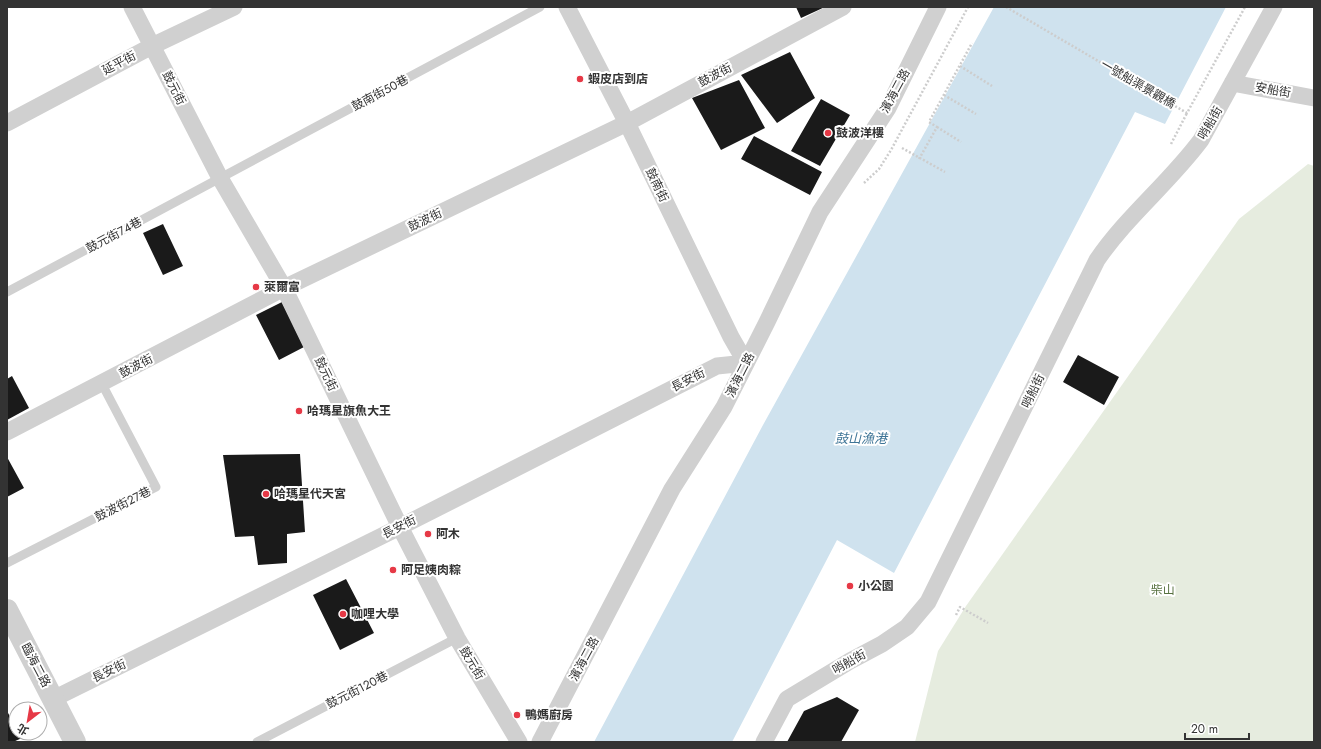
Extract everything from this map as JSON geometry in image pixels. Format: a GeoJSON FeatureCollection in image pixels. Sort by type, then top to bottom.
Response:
{"type":"FeatureCollection","features":[{"type":"Feature","properties":{"kind":"street","name":"鼓元街"},"geometry":{"type":"LineString","coordinates":[[132,7],[220,178],[284,288],[400,527],[458,638],[519,742]]}},
{"type":"Feature","properties":{"kind":"street","name":"延平街"},"geometry":{"type":"LineString","coordinates":[[7,123],[152,46],[234,7]]}},
{"type":"Feature","properties":{"kind":"street","name":"鼓南街"},"geometry":{"type":"LineString","coordinates":[[567,7],[627,123],[731,337],[746,363]]}},
{"type":"Feature","properties":{"kind":"street","name":"鼓波街"},"geometry":{"type":"LineString","coordinates":[[7,432],[102,384],[284,288],[627,123],[843,7]]}},
{"type":"Feature","properties":{"kind":"street","name":"濱海二路"},"geometry":{"type":"LineString","coordinates":[[540,742],[672,489],[724,407],[820,212],[888,108],[938,7]]}},
{"type":"Feature","properties":{"kind":"street","name":"哨船街"},"geometry":{"type":"LineString","coordinates":[[764,742],[788,699],[843,665],[882,644],[907,627],[928,602],[1097,260],[1110,240],[1193,152],[1274,7]]}},
{"type":"Feature","properties":{"kind":"street","name":"安船街"},"geometry":{"type":"LineString","coordinates":[[1232,83],[1314,98]]}},
{"type":"Feature","properties":{"kind":"street","name":"長安街"},"geometry":{"type":"LineString","coordinates":[[53,699],[400,527],[717,366],[746,363]]}},
{"type":"Feature","properties":{"kind":"street","name":"臨海二路"},"geometry":{"type":"LineString","coordinates":[[7,610],[74,741]]}},
{"type":"Feature","properties":{"kind":"lane","name":"鼓南街50巷"},"geometry":{"type":"LineString","coordinates":[[220,178],[540,7]]}},
{"type":"Feature","properties":{"kind":"lane","name":"鼓元街74巷"},"geometry":{"type":"LineString","coordinates":[[7,292],[220,178]]}},
{"type":"Feature","properties":{"kind":"lane","name":"鼓波街27巷"},"geometry":{"type":"LineString","coordinates":[[7,563],[156,487],[102,384]]}},
{"type":"Feature","properties":{"kind":"lane","name":"鼓元街120巷"},"geometry":{"type":"LineString","coordinates":[[257,742],[458,638]]}},
{"type":"Feature","properties":{"kind":"path"},"geometry":{"type":"LineString","coordinates":[[858,188],[879,169],[892,150],[968,7]]}},
{"type":"Feature","properties":{"kind":"path","name":"一號船渠景觀橋"},"geometry":{"type":"LineString","coordinates":[[1006,7],[1187,113],[1245,7]]}},
{"type":"Feature","properties":{"kind":"path"},"geometry":{"type":"LineString","coordinates":[[961,142],[929,122],[972,43]]}},
{"type":"Feature","properties":{"kind":"path"},"geometry":{"type":"LineString","coordinates":[[960,66],[992,86]]}},
{"type":"Feature","properties":{"kind":"path"},"geometry":{"type":"LineString","coordinates":[[944,95],[976,114]]}},
{"type":"Feature","properties":{"kind":"path"},"geometry":{"type":"LineString","coordinates":[[1170,147],[1187,113]]}},
{"type":"Feature","properties":{"kind":"path"},"geometry":{"type":"LineString","coordinates":[[919,159],[937,127]]}},
{"type":"Feature","properties":{"kind":"path"},"geometry":{"type":"LineString","coordinates":[[902,148],[945,172]]}},
{"type":"Feature","properties":{"kind":"path"},"geometry":{"type":"LineString","coordinates":[[956,615],[960,607],[988,623]]}},
{"type":"Feature","properties":{"kind":"green space","name":"柴山"},"geometry":{"type":"Polygon","coordinates":[[[1308,164],[1314,166],[1314,742],[915,742],[938,651],[966,606],[1239,219],[1308,164]]]}},
{"type":"Feature","properties":{"kind":"water","name":"鼓山漁港"},"geometry":{"type":"Polygon","coordinates":[[[994,7],[1226,7],[1165,124],[1135,112],[894,573],[837,540],[732,742],[594,742],[763,425],[994,7]]]}},
{"type":"Feature","properties":{"kind":"building"},"geometry":{"type":"Polygon","coordinates":[[[796,7],[825,7],[801,18],[796,7]]]}},
{"type":"Feature","properties":{"kind":"building"},"geometry":{"type":"Polygon","coordinates":[[[790,52],[815,98],[777,123],[741,75],[790,52]]]}},
{"type":"Feature","properties":{"kind":"building"},"geometry":{"type":"Polygon","coordinates":[[[739,80],[765,128],[721,150],[692,98],[739,80]]]}},
{"type":"Feature","properties":{"kind":"building"},"geometry":{"type":"Polygon","coordinates":[[[821,99],[850,115],[820,166],[791,151],[821,99]]]}},
{"type":"Feature","properties":{"kind":"building"},"geometry":{"type":"Polygon","coordinates":[[[754,136],[822,172],[810,195],[741,159],[754,136]]]}},
{"type":"Feature","properties":{"kind":"building"},"geometry":{"type":"Polygon","coordinates":[[[163,224],[183,266],[163,275],[143,233],[163,224]]]}},
{"type":"Feature","properties":{"kind":"building"},"geometry":{"type":"Polygon","coordinates":[[[282,302],[304,347],[279,360],[256,315],[282,302]]]}},
{"type":"Feature","properties":{"kind":"building"},"geometry":{"type":"Polygon","coordinates":[[[1078,355],[1119,377],[1104,405],[1063,382],[1078,355]]]}},
{"type":"Feature","properties":{"kind":"building"},"geometry":{"type":"Polygon","coordinates":[[[12,376],[29,408],[7,420],[7,379],[12,376]]]}},
{"type":"Feature","properties":{"kind":"building","name":"哈瑪星代天宮"},"geometry":{"type":"Polygon","coordinates":[[[300,454],[305,532],[287,534],[287,563],[258,565],[254,536],[235,537],[223,455],[300,454]]]}},
{"type":"Feature","properties":{"kind":"building"},"geometry":{"type":"Polygon","coordinates":[[[7,457],[24,488],[7,497],[7,457]]]}},
{"type":"Feature","properties":{"kind":"building","name":"咖哩大學"},"geometry":{"type":"Polygon","coordinates":[[[346,579],[374,633],[340,650],[313,595],[346,579]]]}},
{"type":"Feature","properties":{"kind":"building"},"geometry":{"type":"Polygon","coordinates":[[[837,697],[859,710],[841,742],[787,742],[804,711],[837,697]]]}},
{"type":"Feature","properties":{"kind":"building"},"geometry":{"type":"Polygon","coordinates":[[[7,711],[8,741],[15,741],[7,742],[7,711]]]}},
{"type":"Feature","properties":{"kind":"place","name":"蝦皮店到店"},"geometry":{"type":"Point","coordinates":[580,79]}},
{"type":"Feature","properties":{"kind":"place","name":"鼓波洋樓"},"geometry":{"type":"Point","coordinates":[828,133]}},
{"type":"Feature","properties":{"kind":"place","name":"萊爾富"},"geometry":{"type":"Point","coordinates":[256,287]}},
{"type":"Feature","properties":{"kind":"place","name":"哈瑪星旗魚大王"},"geometry":{"type":"Point","coordinates":[299,411]}},
{"type":"Feature","properties":{"kind":"place","name":"哈瑪星代天宮"},"geometry":{"type":"Point","coordinates":[266,494]}},
{"type":"Feature","properties":{"kind":"place","name":"阿木"},"geometry":{"type":"Point","coordinates":[428,534]}},
{"type":"Feature","properties":{"kind":"place","name":"阿足姨肉粽"},"geometry":{"type":"Point","coordinates":[393,570]}},
{"type":"Feature","properties":{"kind":"place","name":"小公園"},"geometry":{"type":"Point","coordinates":[850,586]}},
{"type":"Feature","properties":{"kind":"place","name":"咖哩大學"},"geometry":{"type":"Point","coordinates":[343,614]}},
{"type":"Feature","properties":{"kind":"place","name":"鴨媽廚房"},"geometry":{"type":"Point","coordinates":[517,715]}}]}
